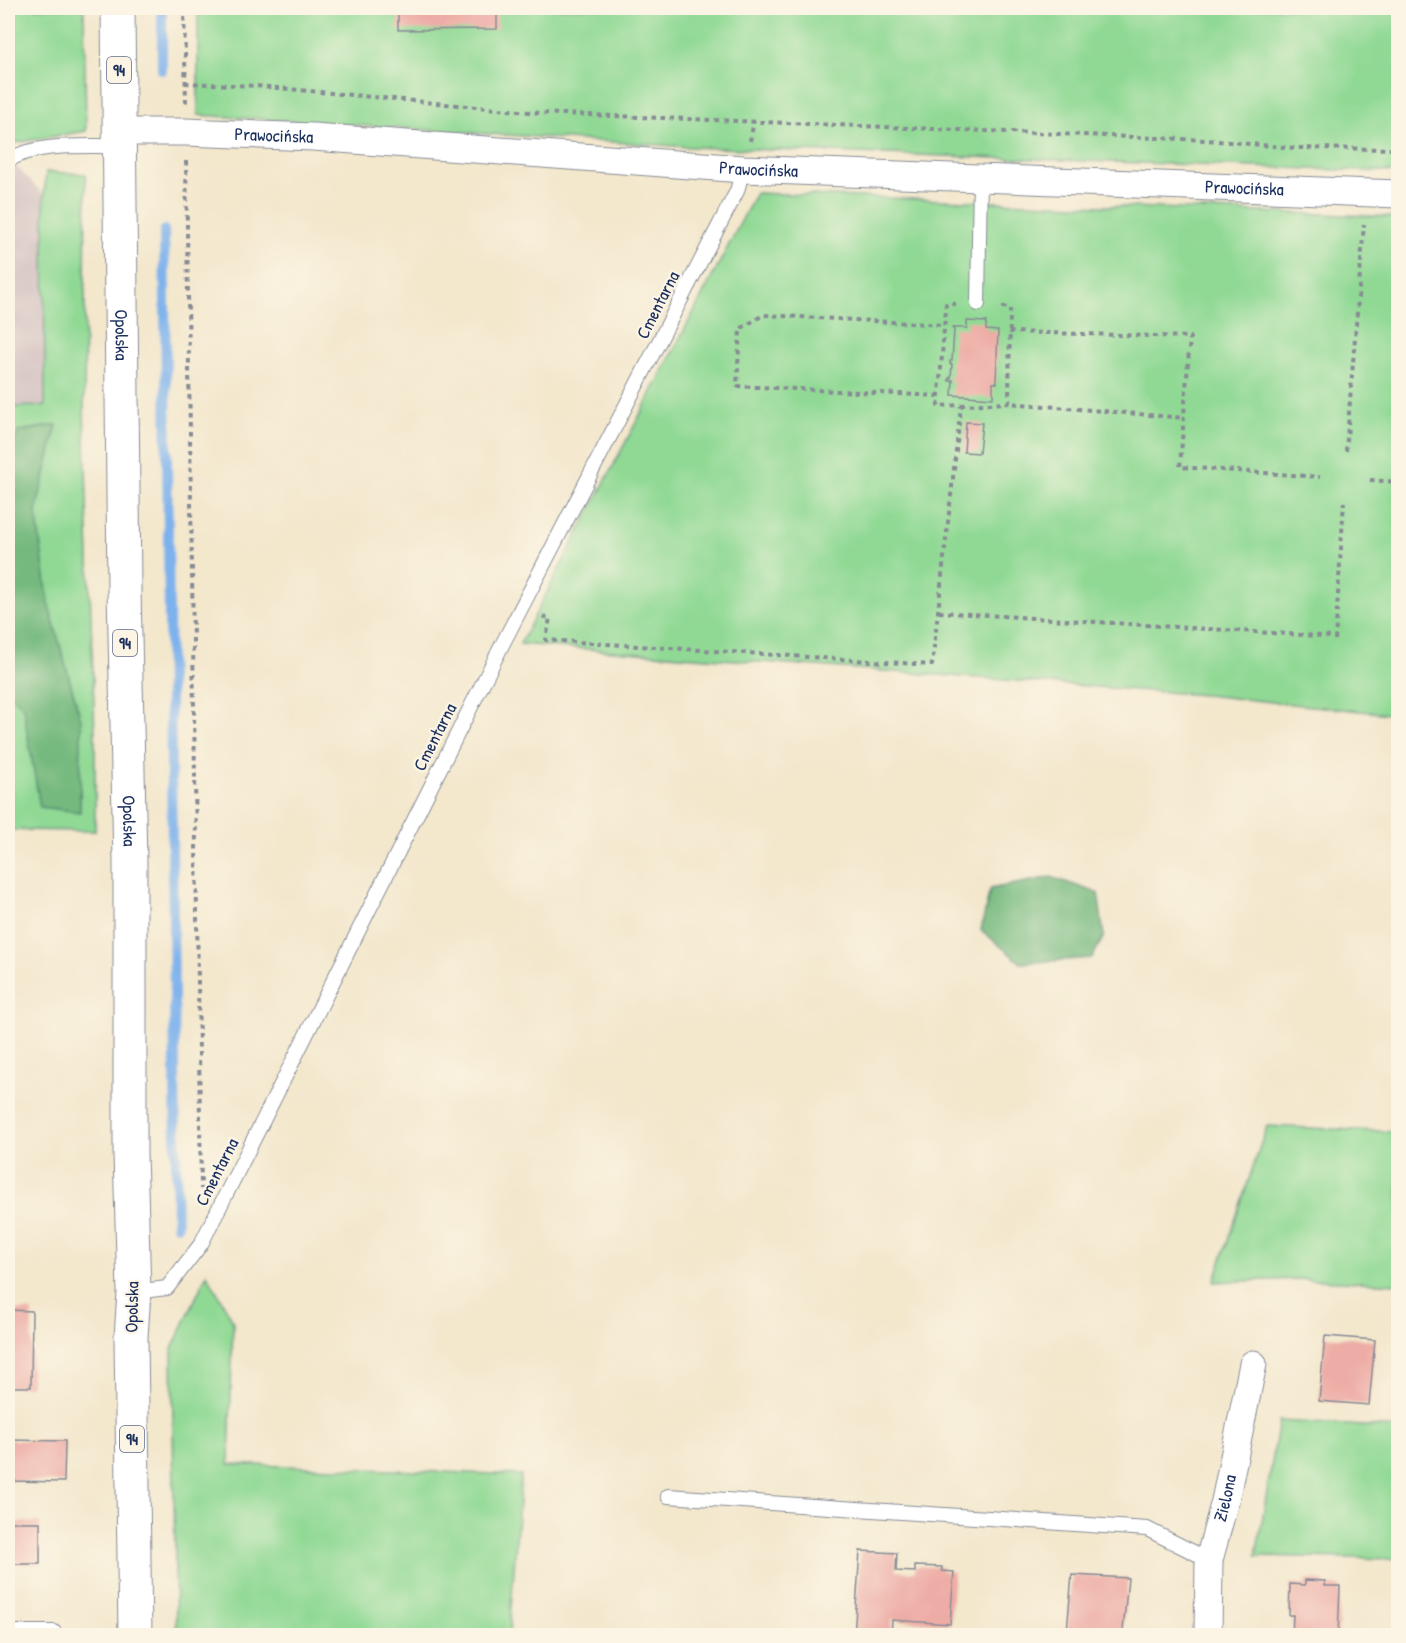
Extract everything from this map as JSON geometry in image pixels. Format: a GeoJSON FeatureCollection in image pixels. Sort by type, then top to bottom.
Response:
{"type":"FeatureCollection","features":[{"type":"Feature","properties":{"kind":"main road","name":"Opolska"},"geometry":{"type":"LineString","coordinates":[[118,8],[124,589],[130,861],[130,1153],[134,1292],[132,1349],[135,1635]]}},
{"type":"Feature","properties":{"kind":"street","name":"Prawocińska"},"geometry":{"type":"LineString","coordinates":[[120,139],[185,132],[313,137],[743,169],[1398,195]]}},
{"type":"Feature","properties":{"kind":"street","name":"Zielona"},"geometry":{"type":"LineString","coordinates":[[1208,1635],[1209,1560],[1225,1501],[1253,1364]]}},
{"type":"Feature","properties":{"kind":"lane"},"geometry":{"type":"LineString","coordinates":[[9,160],[22,152],[120,139]]}},
{"type":"Feature","properties":{"kind":"lane","name":"Cmentarna"},"geometry":{"type":"LineString","coordinates":[[134,1292],[166,1288],[201,1244],[519,612],[737,191],[743,169]]}},
{"type":"Feature","properties":{"kind":"lane"},"geometry":{"type":"LineString","coordinates":[[978,304],[980,177]]}},
{"type":"Feature","properties":{"kind":"lane"},"geometry":{"type":"LineString","coordinates":[[668,1496],[1147,1529],[1209,1560]]}},
{"type":"Feature","properties":{"kind":"lane"},"geometry":{"type":"LineString","coordinates":[[8,1632],[25,1634],[54,1632],[54,1635]]}},
{"type":"Feature","properties":{"kind":"path"},"geometry":{"type":"LineString","coordinates":[[184,8],[186,114]]}},
{"type":"Feature","properties":{"kind":"path"},"geometry":{"type":"LineString","coordinates":[[185,83],[257,86],[540,113],[1207,140],[1294,148],[1398,149]]}},
{"type":"Feature","properties":{"kind":"path"},"geometry":{"type":"LineString","coordinates":[[186,151],[201,1201]]}},
{"type":"Feature","properties":{"kind":"path"},"geometry":{"type":"LineString","coordinates":[[1346,451],[1366,193]]}},
{"type":"Feature","properties":{"kind":"path"},"geometry":{"type":"LineString","coordinates":[[1009,403],[1010,308],[978,304],[946,304],[938,406],[1009,403],[1185,418]]}},
{"type":"Feature","properties":{"kind":"path"},"geometry":{"type":"LineString","coordinates":[[939,396],[737,386],[740,329],[763,315],[944,325]]}},
{"type":"Feature","properties":{"kind":"path"},"geometry":{"type":"LineString","coordinates":[[1009,332],[1190,337],[1180,467],[1320,477]]}},
{"type":"Feature","properties":{"kind":"path"},"geometry":{"type":"LineString","coordinates":[[519,612],[550,618],[546,640],[932,665],[961,406]]}},
{"type":"Feature","properties":{"kind":"path"},"geometry":{"type":"LineString","coordinates":[[1370,480],[1398,482]]}},
{"type":"Feature","properties":{"kind":"path"},"geometry":{"type":"LineString","coordinates":[[939,612],[1335,639],[1344,502]]}},
{"type":"Feature","properties":{"kind":"shaded area"},"geometry":{"type":"Polygon","coordinates":[[[8,158],[44,195],[45,406],[8,407],[8,158]]]}},
{"type":"Feature","properties":{"kind":"green space"},"geometry":{"type":"Polygon","coordinates":[[[8,8],[84,8],[86,131],[8,144],[8,8]]]}},
{"type":"Feature","properties":{"kind":"green space"},"geometry":{"type":"Polygon","coordinates":[[[198,8],[1398,8],[1398,172],[689,147],[198,115],[198,8]]]}},
{"type":"Feature","properties":{"kind":"green space"},"geometry":{"type":"Polygon","coordinates":[[[46,172],[86,174],[84,410],[95,736],[95,831],[8,830],[8,407],[45,406],[44,195],[46,172]]]}},
{"type":"Feature","properties":{"kind":"green space"},"geometry":{"type":"Polygon","coordinates":[[[756,193],[1398,217],[1398,715],[1205,695],[520,644],[756,193]]]}},
{"type":"Feature","properties":{"kind":"green space"},"geometry":{"type":"Polygon","coordinates":[[[57,425],[36,511],[49,606],[81,720],[80,812],[40,807],[23,707],[8,692],[8,458],[19,431],[57,425]]]}},
{"type":"Feature","properties":{"kind":"green space"},"geometry":{"type":"Polygon","coordinates":[[[1051,877],[1098,893],[1104,936],[1092,958],[1021,963],[981,930],[990,889],[1051,877]]]}},
{"type":"Feature","properties":{"kind":"green space"},"geometry":{"type":"Polygon","coordinates":[[[1267,1126],[1398,1132],[1398,1284],[1298,1279],[1214,1282],[1267,1126]]]}},
{"type":"Feature","properties":{"kind":"green space"},"geometry":{"type":"Polygon","coordinates":[[[207,1274],[233,1321],[229,1464],[521,1475],[509,1635],[176,1635],[172,1349],[207,1274]]]}},
{"type":"Feature","properties":{"kind":"green space"},"geometry":{"type":"Polygon","coordinates":[[[1279,1421],[1398,1428],[1398,1559],[1256,1556],[1279,1421]]]}},
{"type":"Feature","properties":{"kind":"building"},"geometry":{"type":"Polygon","coordinates":[[[398,8],[497,8],[497,29],[398,30],[398,8]]]}},
{"type":"Feature","properties":{"kind":"building"},"geometry":{"type":"Polygon","coordinates":[[[967,321],[986,322],[986,330],[998,331],[997,383],[993,383],[993,398],[952,395],[953,380],[949,381],[949,378],[951,378],[952,364],[950,361],[952,361],[954,330],[952,328],[967,328],[967,321]]]}},
{"type":"Feature","properties":{"kind":"building"},"geometry":{"type":"Polygon","coordinates":[[[966,422],[982,423],[979,453],[964,452],[966,422]]]}},
{"type":"Feature","properties":{"kind":"building"},"geometry":{"type":"Polygon","coordinates":[[[8,1310],[32,1311],[31,1387],[8,1387],[8,1310]]]}},
{"type":"Feature","properties":{"kind":"building"},"geometry":{"type":"Polygon","coordinates":[[[1325,1336],[1375,1340],[1369,1405],[1319,1401],[1325,1336]]]}},
{"type":"Feature","properties":{"kind":"building"},"geometry":{"type":"Polygon","coordinates":[[[8,1440],[65,1441],[64,1482],[8,1481],[8,1440]]]}},
{"type":"Feature","properties":{"kind":"building"},"geometry":{"type":"Polygon","coordinates":[[[8,1522],[40,1522],[40,1564],[8,1564],[8,1522]]]}},
{"type":"Feature","properties":{"kind":"building"},"geometry":{"type":"Polygon","coordinates":[[[860,1551],[897,1553],[896,1571],[915,1572],[915,1566],[942,1567],[942,1571],[954,1572],[950,1624],[892,1620],[891,1636],[854,1636],[860,1551]]]}},
{"type":"Feature","properties":{"kind":"building"},"geometry":{"type":"Polygon","coordinates":[[[1072,1575],[1128,1578],[1123,1631],[1125,1631],[1125,1636],[1069,1636],[1069,1631],[1067,1631],[1072,1575]]]}},
{"type":"Feature","properties":{"kind":"building"},"geometry":{"type":"Polygon","coordinates":[[[1305,1580],[1325,1581],[1325,1586],[1340,1586],[1338,1636],[1292,1636],[1293,1615],[1289,1615],[1290,1584],[1305,1585],[1305,1580]]]}},
{"type":"Feature","properties":{"kind":"waterway"},"geometry":{"type":"LineString","coordinates":[[162,8],[162,70]]}},
{"type":"Feature","properties":{"kind":"waterway"},"geometry":{"type":"LineString","coordinates":[[164,230],[177,1226]]}}]}
